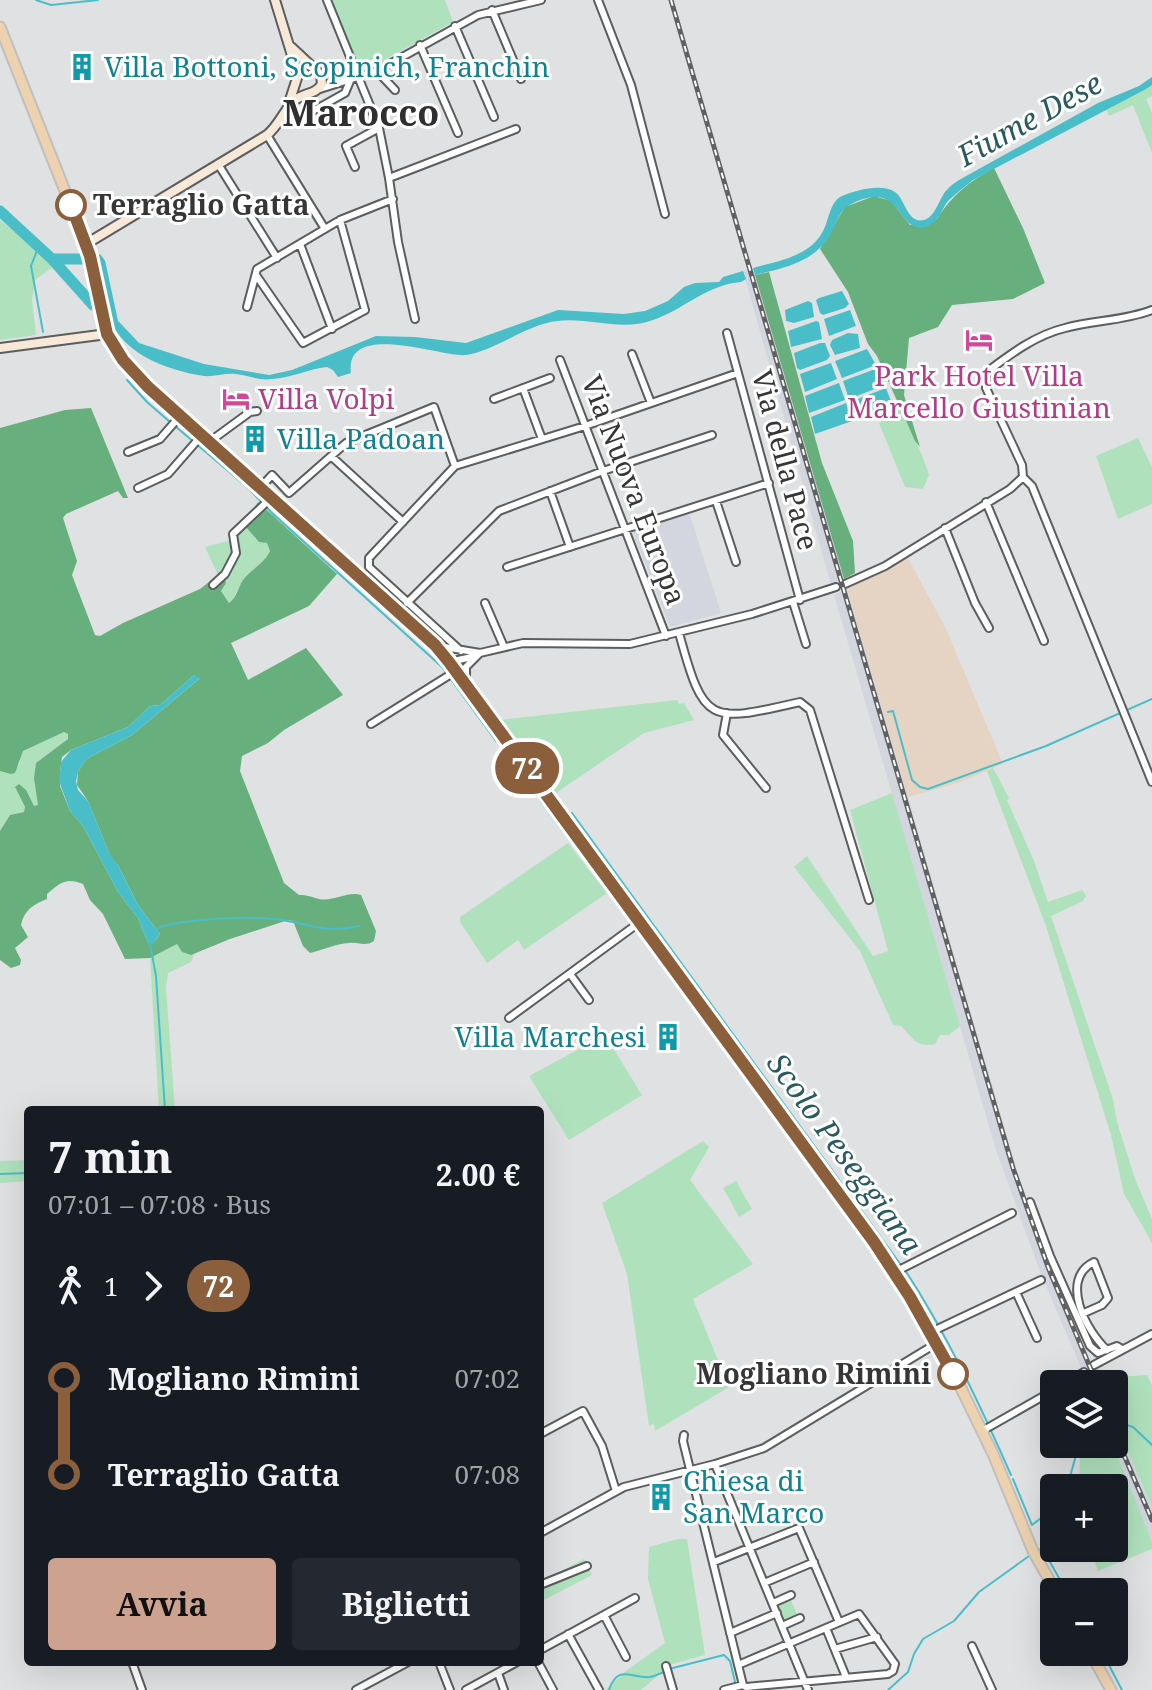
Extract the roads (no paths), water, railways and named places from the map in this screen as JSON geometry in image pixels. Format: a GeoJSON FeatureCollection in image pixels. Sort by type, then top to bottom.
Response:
{"type":"FeatureCollection","features":[{"type":"Feature","properties":{"kind":"main road"},"geometry":{"type":"LineString","coordinates":[[0,27],[86,244],[107,334],[131,370],[175,422],[262,486],[266,502],[435,645],[449,662],[451,674],[466,684],[900,1270],[936,1329],[937,1343],[988,1429],[1033,1551],[1048,1578]]}},
{"type":"Feature","properties":{"kind":"main road"},"geometry":{"type":"LineString","coordinates":[[1098,1666],[1111,1690]]}},
{"type":"Feature","properties":{"kind":"street"},"geometry":{"type":"LineString","coordinates":[[275,0],[291,47],[298,88],[313,93]]}},
{"type":"Feature","properties":{"kind":"street"},"geometry":{"type":"LineString","coordinates":[[327,0],[379,128],[398,242],[415,319]]}},
{"type":"Feature","properties":{"kind":"street"},"geometry":{"type":"LineString","coordinates":[[86,244],[267,135],[296,99],[377,71],[455,26],[492,10],[541,0]]}},
{"type":"Feature","properties":{"kind":"street"},"geometry":{"type":"LineString","coordinates":[[598,0],[631,85],[665,214]]}},
{"type":"Feature","properties":{"kind":"street"},"geometry":{"type":"LineString","coordinates":[[492,10],[521,79]]}},
{"type":"Feature","properties":{"kind":"street"},"geometry":{"type":"LineString","coordinates":[[455,26],[494,117]]}},
{"type":"Feature","properties":{"kind":"street"},"geometry":{"type":"LineString","coordinates":[[420,45],[458,133]]}},
{"type":"Feature","properties":{"kind":"street"},"geometry":{"type":"LineString","coordinates":[[291,47],[322,80],[313,93]]}},
{"type":"Feature","properties":{"kind":"street"},"geometry":{"type":"LineString","coordinates":[[287,111],[298,77],[304,70],[316,71],[340,82]]}},
{"type":"Feature","properties":{"kind":"street"},"geometry":{"type":"LineString","coordinates":[[377,71],[395,90]]}},
{"type":"Feature","properties":{"kind":"street"},"geometry":{"type":"LineString","coordinates":[[302,117],[345,93],[350,81]]}},
{"type":"Feature","properties":{"kind":"street"},"geometry":{"type":"LineString","coordinates":[[355,167],[346,146],[379,128]]}},
{"type":"Feature","properties":{"kind":"street"},"geometry":{"type":"LineString","coordinates":[[389,178],[516,129]]}},
{"type":"Feature","properties":{"kind":"street"},"geometry":{"type":"LineString","coordinates":[[267,135],[325,229]]}},
{"type":"Feature","properties":{"kind":"street"},"geometry":{"type":"LineString","coordinates":[[218,164],[277,258]]}},
{"type":"Feature","properties":{"kind":"street"},"geometry":{"type":"LineString","coordinates":[[247,307],[257,269],[340,220],[393,199]]}},
{"type":"Feature","properties":{"kind":"street"},"geometry":{"type":"LineString","coordinates":[[256,275],[303,343],[365,310],[340,220]]}},
{"type":"Feature","properties":{"kind":"street"},"geometry":{"type":"LineString","coordinates":[[300,244],[332,329]]}},
{"type":"Feature","properties":{"kind":"street"},"geometry":{"type":"LineString","coordinates":[[1152,310],[1128,318],[1062,329],[1027,344],[988,371],[986,376],[986,388],[1022,465],[1023,477],[1032,486],[1152,782]]}},
{"type":"Feature","properties":{"kind":"street","name":"Via della Pace"},"geometry":{"type":"LineString","coordinates":[[727,333],[769,483],[806,644]]}},
{"type":"Feature","properties":{"kind":"street"},"geometry":{"type":"LineString","coordinates":[[0,348],[107,334]]}},
{"type":"Feature","properties":{"kind":"street"},"geometry":{"type":"LineString","coordinates":[[632,354],[651,403]]}},
{"type":"Feature","properties":{"kind":"street","name":"Via Nuova Europa"},"geometry":{"type":"LineString","coordinates":[[560,360],[666,636]]}},
{"type":"Feature","properties":{"kind":"street"},"geometry":{"type":"LineString","coordinates":[[461,651],[369,567],[369,558],[455,466],[585,426],[738,373]]}},
{"type":"Feature","properties":{"kind":"street"},"geometry":{"type":"LineString","coordinates":[[494,399],[550,378]]}},
{"type":"Feature","properties":{"kind":"street"},"geometry":{"type":"LineString","coordinates":[[523,388],[542,439]]}},
{"type":"Feature","properties":{"kind":"street"},"geometry":{"type":"LineString","coordinates":[[262,486],[272,475],[289,493],[346,443],[434,407],[455,466]]}},
{"type":"Feature","properties":{"kind":"street"},"geometry":{"type":"LineString","coordinates":[[138,488],[168,474],[200,441],[257,411]]}},
{"type":"Feature","properties":{"kind":"street"},"geometry":{"type":"LineString","coordinates":[[128,452],[160,439],[175,422]]}},
{"type":"Feature","properties":{"kind":"street"},"geometry":{"type":"LineString","coordinates":[[407,603],[491,517],[510,506],[712,435]]}},
{"type":"Feature","properties":{"kind":"street"},"geometry":{"type":"LineString","coordinates":[[332,457],[403,522]]}},
{"type":"Feature","properties":{"kind":"street"},"geometry":{"type":"LineString","coordinates":[[845,584],[885,566],[1010,489],[1023,477]]}},
{"type":"Feature","properties":{"kind":"street"},"geometry":{"type":"LineString","coordinates":[[507,567],[769,483]]}},
{"type":"Feature","properties":{"kind":"street"},"geometry":{"type":"LineString","coordinates":[[550,491],[570,547]]}},
{"type":"Feature","properties":{"kind":"street"},"geometry":{"type":"LineString","coordinates":[[716,501],[736,562]]}},
{"type":"Feature","properties":{"kind":"street"},"geometry":{"type":"LineString","coordinates":[[213,585],[225,574],[236,553],[233,534],[266,502]]}},
{"type":"Feature","properties":{"kind":"street"},"geometry":{"type":"LineString","coordinates":[[986,502],[1044,641]]}},
{"type":"Feature","properties":{"kind":"street"},"geometry":{"type":"LineString","coordinates":[[945,528],[975,603],[989,628]]}},
{"type":"Feature","properties":{"kind":"street"},"geometry":{"type":"LineString","coordinates":[[449,662],[523,643],[630,644],[679,633],[836,587]]}},
{"type":"Feature","properties":{"kind":"street"},"geometry":{"type":"LineString","coordinates":[[485,603],[504,647]]}},
{"type":"Feature","properties":{"kind":"street"},"geometry":{"type":"LineString","coordinates":[[679,633],[696,691],[702,701],[713,709],[727,713],[758,713],[800,702],[810,710],[869,900]]}},
{"type":"Feature","properties":{"kind":"street"},"geometry":{"type":"LineString","coordinates":[[435,645],[478,654]]}},
{"type":"Feature","properties":{"kind":"street"},"geometry":{"type":"LineString","coordinates":[[449,662],[451,655],[461,651]]}},
{"type":"Feature","properties":{"kind":"street"},"geometry":{"type":"LineString","coordinates":[[466,684],[466,667],[478,654]]}},
{"type":"Feature","properties":{"kind":"street"},"geometry":{"type":"LineString","coordinates":[[371,724],[451,674]]}},
{"type":"Feature","properties":{"kind":"street"},"geometry":{"type":"LineString","coordinates":[[727,713],[723,735],[766,788]]}},
{"type":"Feature","properties":{"kind":"street"},"geometry":{"type":"LineString","coordinates":[[509,1018],[640,922]]}},
{"type":"Feature","properties":{"kind":"street"},"geometry":{"type":"LineString","coordinates":[[570,974],[589,1000]]}},
{"type":"Feature","properties":{"kind":"street"},"geometry":{"type":"LineString","coordinates":[[1030,1202],[1090,1346],[1098,1353],[1117,1346],[1122,1349]]}},
{"type":"Feature","properties":{"kind":"street"},"geometry":{"type":"LineString","coordinates":[[900,1270],[1012,1213]]}},
{"type":"Feature","properties":{"kind":"street"},"geometry":{"type":"LineString","coordinates":[[1084,1313],[1102,1305],[1108,1298],[1094,1262],[1079,1274],[1076,1291],[1084,1313],[1094,1338],[1107,1350]]}},
{"type":"Feature","properties":{"kind":"street"},"geometry":{"type":"LineString","coordinates":[[936,1329],[1041,1280]]}},
{"type":"Feature","properties":{"kind":"street"},"geometry":{"type":"LineString","coordinates":[[1016,1292],[1037,1338]]}},
{"type":"Feature","properties":{"kind":"street"},"geometry":{"type":"LineString","coordinates":[[1094,1365],[1152,1334]]}},
{"type":"Feature","properties":{"kind":"street"},"geometry":{"type":"LineString","coordinates":[[544,1531],[624,1487],[764,1448],[937,1343]]}},
{"type":"Feature","properties":{"kind":"street"},"geometry":{"type":"LineString","coordinates":[[988,1429],[1040,1398]]}},
{"type":"Feature","properties":{"kind":"street"},"geometry":{"type":"LineString","coordinates":[[544,1432],[583,1411],[602,1446],[616,1491]]}},
{"type":"Feature","properties":{"kind":"street"},"geometry":{"type":"LineString","coordinates":[[684,1435],[738,1665],[734,1688],[888,1674],[895,1664],[859,1614],[738,1665]]}},
{"type":"Feature","properties":{"kind":"street"},"geometry":{"type":"LineString","coordinates":[[715,1464],[808,1690]]}},
{"type":"Feature","properties":{"kind":"street"},"geometry":{"type":"LineString","coordinates":[[714,1562],[799,1528],[839,1622]]}},
{"type":"Feature","properties":{"kind":"street"},"geometry":{"type":"LineString","coordinates":[[764,1583],[814,1562]]}},
{"type":"Feature","properties":{"kind":"street"},"geometry":{"type":"LineString","coordinates":[[544,1583],[587,1566]]}},
{"type":"Feature","properties":{"kind":"street"},"geometry":{"type":"LineString","coordinates":[[773,1603],[791,1595]]}},
{"type":"Feature","properties":{"kind":"street"},"geometry":{"type":"LineString","coordinates":[[544,1648],[635,1598]]}},
{"type":"Feature","properties":{"kind":"street"},"geometry":{"type":"LineString","coordinates":[[730,1633],[777,1613]]}},
{"type":"Feature","properties":{"kind":"street"},"geometry":{"type":"LineString","coordinates":[[604,1615],[626,1657]]}},
{"type":"Feature","properties":{"kind":"street"},"geometry":{"type":"LineString","coordinates":[[782,1626],[800,1618]]}},
{"type":"Feature","properties":{"kind":"street"},"geometry":{"type":"LineString","coordinates":[[826,1628],[846,1677]]}},
{"type":"Feature","properties":{"kind":"street"},"geometry":{"type":"LineString","coordinates":[[568,1634],[599,1690]]}},
{"type":"Feature","properties":{"kind":"street"},"geometry":{"type":"LineString","coordinates":[[835,1649],[877,1637]]}},
{"type":"Feature","properties":{"kind":"street"},"geometry":{"type":"LineString","coordinates":[[972,1646],[992,1690]]}},
{"type":"Feature","properties":{"kind":"street"},"geometry":{"type":"LineString","coordinates":[[133,1666],[142,1690]]}},
{"type":"Feature","properties":{"kind":"street"},"geometry":{"type":"LineString","coordinates":[[356,1690],[401,1666]]}},
{"type":"Feature","properties":{"kind":"street"},"geometry":{"type":"LineString","coordinates":[[441,1666],[450,1690]]}},
{"type":"Feature","properties":{"kind":"street"},"geometry":{"type":"LineString","coordinates":[[466,1690],[510,1666]]}},
{"type":"Feature","properties":{"kind":"street"},"geometry":{"type":"LineString","coordinates":[[540,1666],[553,1690]]}},
{"type":"Feature","properties":{"kind":"street"},"geometry":{"type":"LineString","coordinates":[[666,1666],[673,1690]]}},
{"type":"Feature","properties":{"kind":"street"},"geometry":{"type":"LineString","coordinates":[[498,1673],[504,1690]]}},
{"type":"Feature","properties":{"kind":"water"},"geometry":{"type":"Polygon","coordinates":[[[1152,77],[1152,85],[1146,89],[973,180],[949,200],[930,225],[916,227],[889,201],[879,197],[866,198],[845,208],[829,237],[814,253],[796,263],[755,275],[753,268],[791,257],[809,248],[824,228],[834,203],[842,196],[869,188],[890,189],[899,196],[914,218],[924,220],[957,181],[1098,103],[1139,86],[1152,77]]]}},
{"type":"Feature","properties":{"kind":"water"},"geometry":{"type":"Polygon","coordinates":[[[743,271],[746,279],[741,282],[718,287],[653,320],[629,325],[569,320],[545,323],[466,355],[379,344],[363,348],[353,357],[351,373],[338,377],[327,367],[267,379],[235,374],[204,376],[174,369],[131,348],[112,324],[107,309],[139,343],[204,364],[269,375],[292,370],[376,336],[466,343],[558,310],[624,314],[645,311],[668,301],[684,287],[695,283],[719,282],[723,277],[743,271]]]}},
{"type":"Feature","properties":{"kind":"water"},"geometry":{"type":"Polygon","coordinates":[[[842,291],[849,304],[845,308],[823,315],[820,313],[816,300],[842,291]]]}},
{"type":"Feature","properties":{"kind":"water"},"geometry":{"type":"Polygon","coordinates":[[[808,301],[812,303],[814,317],[794,323],[786,321],[785,310],[808,301]]]}},
{"type":"Feature","properties":{"kind":"water"},"geometry":{"type":"Polygon","coordinates":[[[850,310],[856,326],[829,336],[824,319],[850,310]]]}},
{"type":"Feature","properties":{"kind":"water"},"geometry":{"type":"Polygon","coordinates":[[[819,322],[822,339],[791,347],[788,331],[819,322]]]}},
{"type":"Feature","properties":{"kind":"water"},"geometry":{"type":"Polygon","coordinates":[[[848,333],[858,334],[860,348],[835,355],[830,345],[832,340],[848,333]]]}},
{"type":"Feature","properties":{"kind":"water"},"geometry":{"type":"Polygon","coordinates":[[[825,343],[830,356],[827,360],[800,370],[797,368],[794,353],[825,343]]]}},
{"type":"Feature","properties":{"kind":"water"},"geometry":{"type":"Polygon","coordinates":[[[867,349],[876,365],[842,378],[835,361],[867,349]]]}},
{"type":"Feature","properties":{"kind":"water"},"geometry":{"type":"Polygon","coordinates":[[[831,363],[837,379],[805,392],[800,374],[831,363]]]}},
{"type":"Feature","properties":{"kind":"water"},"geometry":{"type":"Polygon","coordinates":[[[878,368],[885,385],[849,399],[843,381],[878,368]]]}},
{"type":"Feature","properties":{"kind":"water"},"geometry":{"type":"Polygon","coordinates":[[[839,383],[845,400],[809,413],[805,396],[839,383]]]}},
{"type":"Feature","properties":{"kind":"water"},"geometry":{"type":"Polygon","coordinates":[[[886,388],[892,404],[855,419],[850,402],[886,388]]]}},
{"type":"Feature","properties":{"kind":"water"},"geometry":{"type":"Polygon","coordinates":[[[846,403],[852,421],[815,434],[811,417],[846,403]]]}},
{"type":"Feature","properties":{"kind":"water"},"geometry":{"type":"Polygon","coordinates":[[[194,675],[200,678],[132,735],[86,759],[76,781],[78,790],[88,801],[109,853],[138,905],[160,934],[152,945],[148,943],[138,918],[118,892],[83,826],[70,811],[59,781],[61,762],[71,750],[128,727],[150,706],[160,705],[194,675]]]}},
{"type":"Feature","properties":{"kind":"waterway"},"geometry":{"type":"LineString","coordinates":[[36,0],[51,5],[98,0]]}},
{"type":"Feature","properties":{"kind":"waterway","name":"Fiume Dese"},"geometry":{"type":"LineString","coordinates":[[0,211],[52,259],[93,305]]}},
{"type":"Feature","properties":{"kind":"waterway","name":"Scolo Peseggiana"},"geometry":{"type":"LineString","coordinates":[[38,248],[31,266],[43,332]]}},
{"type":"Feature","properties":{"kind":"waterway","name":"Fiume Dese"},"geometry":{"type":"LineString","coordinates":[[52,259],[97,259],[113,324]]}},
{"type":"Feature","properties":{"kind":"waterway","name":"Scolo Peseggiana"},"geometry":{"type":"LineString","coordinates":[[127,380],[170,422]]}},
{"type":"Feature","properties":{"kind":"waterway","name":"Scolo Peseggiana"},"geometry":{"type":"LineString","coordinates":[[175,426],[246,486],[442,667],[496,741]]}},
{"type":"Feature","properties":{"kind":"waterway"},"geometry":{"type":"LineString","coordinates":[[888,712],[893,711],[912,780],[928,789],[1046,746],[1152,699]]}},
{"type":"Feature","properties":{"kind":"waterway","name":"Scolo Peseggiana"},"geometry":{"type":"LineString","coordinates":[[523,777],[631,923]]}},
{"type":"Feature","properties":{"kind":"waterway","name":"Scolo Peseggiana"},"geometry":{"type":"LineString","coordinates":[[572,813],[901,1265]]}},
{"type":"Feature","properties":{"kind":"waterway"},"geometry":{"type":"LineString","coordinates":[[157,928],[198,920],[248,918],[286,921],[325,929],[359,926]]}},
{"type":"Feature","properties":{"kind":"waterway"},"geometry":{"type":"LineString","coordinates":[[150,944],[156,976],[165,1106]]}},
{"type":"Feature","properties":{"kind":"waterway"},"geometry":{"type":"LineString","coordinates":[[0,1174],[24,1173]]}},
{"type":"Feature","properties":{"kind":"waterway","name":"Scolo Peseggiana"},"geometry":{"type":"LineString","coordinates":[[905,1270],[962,1370],[1011,1475]]}},
{"type":"Feature","properties":{"kind":"waterway","name":"Scolo Peseggiana"},"geometry":{"type":"LineString","coordinates":[[1128,1425],[1152,1445]]}},
{"type":"Feature","properties":{"kind":"waterway","name":"Scolo Peseggiana"},"geometry":{"type":"LineString","coordinates":[[1071,1474],[1075,1458]]}},
{"type":"Feature","properties":{"kind":"waterway","name":"Scolo Peseggiana"},"geometry":{"type":"LineString","coordinates":[[1013,1479],[1032,1525],[1040,1519]]}},
{"type":"Feature","properties":{"kind":"waterway"},"geometry":{"type":"LineString","coordinates":[[1039,1550],[1042,1548],[1059,1578]]}},
{"type":"Feature","properties":{"kind":"waterway"},"geometry":{"type":"LineString","coordinates":[[888,1690],[908,1672],[923,1639],[954,1621],[979,1592],[1029,1556]]}},
{"type":"Feature","properties":{"kind":"waterway"},"geometry":{"type":"LineString","coordinates":[[669,1669],[724,1655],[730,1661],[737,1690]]}},
{"type":"Feature","properties":{"kind":"waterway"},"geometry":{"type":"LineString","coordinates":[[1109,1666],[1122,1690]]}},
{"type":"Feature","properties":{"kind":"waterway"},"geometry":{"type":"LineString","coordinates":[[609,1690],[621,1675],[650,1677],[664,1672]]}},
{"type":"Feature","properties":{"kind":"railway"},"geometry":{"type":"LineString","coordinates":[[671,0],[1013,1168],[1048,1267],[1091,1370]]}},
{"type":"Feature","properties":{"kind":"railway"},"geometry":{"type":"LineString","coordinates":[[1125,1458],[1152,1520]]}},
{"type":"Feature","properties":{"kind":"place","name":"Villa Bottoni, Scopinich, Franchin"},"geometry":{"type":"Point","coordinates":[82,67]}},
{"type":"Feature","properties":{"kind":"place","name":"Terraglio Gatta"},"geometry":{"type":"Point","coordinates":[71,205]}},
{"type":"Feature","properties":{"kind":"place","name":"Park Hotel Villa Marcello Giustinian"},"geometry":{"type":"Point","coordinates":[979,340]}},
{"type":"Feature","properties":{"kind":"place","name":"Villa Volpi"},"geometry":{"type":"Point","coordinates":[236,399]}},
{"type":"Feature","properties":{"kind":"place","name":"Villa Padoan"},"geometry":{"type":"Point","coordinates":[255,439]}},
{"type":"Feature","properties":{"kind":"place","name":"Villa Marchesi"},"geometry":{"type":"Point","coordinates":[668,1037]}},
{"type":"Feature","properties":{"kind":"place","name":"Mogliano Rimini"},"geometry":{"type":"Point","coordinates":[953,1374]}},
{"type":"Feature","properties":{"kind":"place","name":"Chiesa di San Marco"},"geometry":{"type":"Point","coordinates":[661,1497]}},
{"type":"Feature","properties":{"kind":"district","name":"Marocco"},"geometry":{"type":"Point","coordinates":[361,113]}}]}
